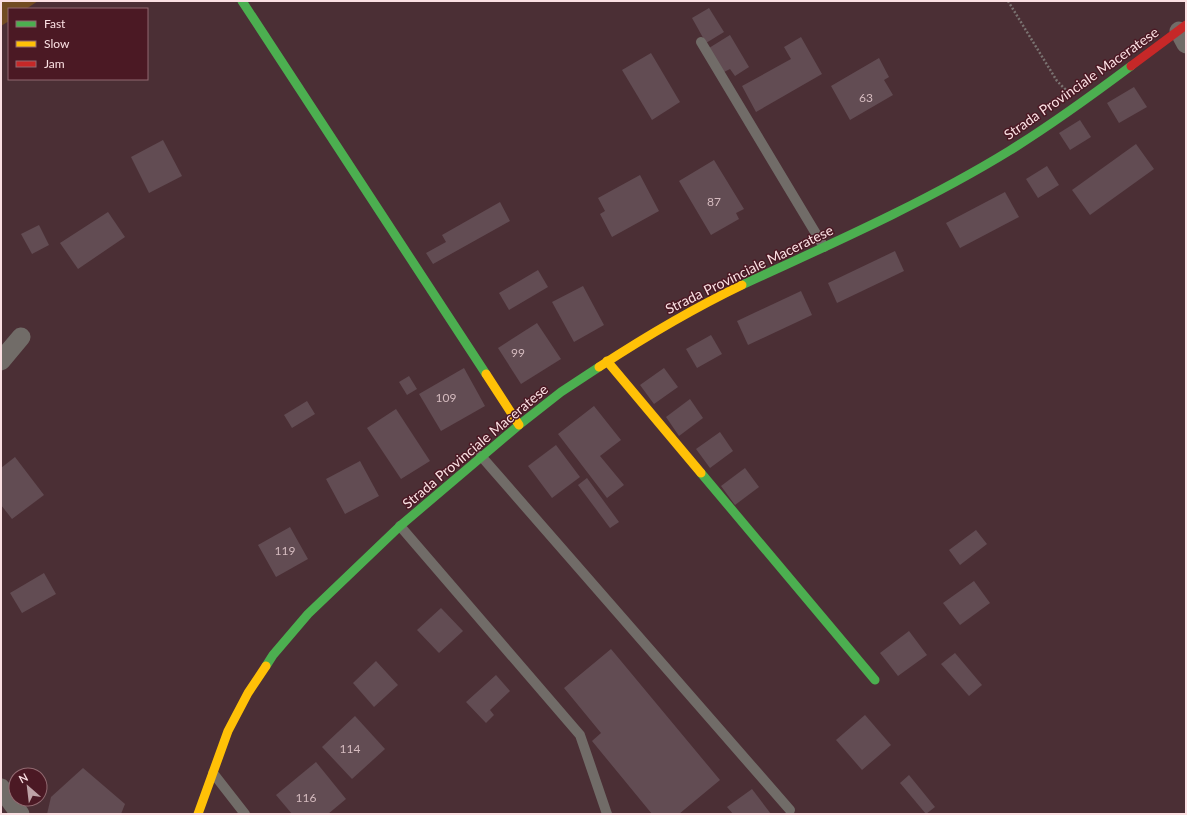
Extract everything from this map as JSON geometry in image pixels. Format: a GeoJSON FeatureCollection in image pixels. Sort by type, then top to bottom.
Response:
{"type":"FeatureCollection","features":[{"type":"Feature","properties":{"kind":"main road"},"geometry":{"type":"LineString","coordinates":[[242,1],[519,424]]}},
{"type":"Feature","properties":{"kind":"main road","name":"Strada Provinciale Maceratese"},"geometry":{"type":"LineString","coordinates":[[198,814],[228,731],[248,693],[273,655],[308,614],[400,526],[519,424],[561,392],[607,361],[640,340],[719,296],[932,194],[1010,151],[1184,34]]}},
{"type":"Feature","properties":{"kind":"main road"},"geometry":{"type":"LineString","coordinates":[[607,361],[875,680]]}},
{"type":"Feature","properties":{"kind":"street"},"geometry":{"type":"LineString","coordinates":[[1,361],[21,337]]}},
{"type":"Feature","properties":{"kind":"street"},"geometry":{"type":"LineString","coordinates":[[1,788],[20,814]]}},
{"type":"Feature","properties":{"kind":"lane"},"geometry":{"type":"LineString","coordinates":[[701,42],[824,247]]}},
{"type":"Feature","properties":{"kind":"lane"},"geometry":{"type":"LineString","coordinates":[[481,456],[790,810]]}},
{"type":"Feature","properties":{"kind":"lane"},"geometry":{"type":"LineString","coordinates":[[400,526],[580,735],[607,814]]}},
{"type":"Feature","properties":{"kind":"lane"},"geometry":{"type":"LineString","coordinates":[[212,772],[245,814]]}},
{"type":"Feature","properties":{"kind":"path"},"geometry":{"type":"LineString","coordinates":[[1008,1],[1057,81],[1080,104]]}},
{"type":"Feature","properties":{"kind":"shaded area"},"geometry":{"type":"Polygon","coordinates":[[[1,1],[38,1],[28,8],[8,8],[8,22],[1,26],[1,1]]]}},
{"type":"Feature","properties":{"kind":"building"},"geometry":{"type":"Polygon","coordinates":[[[709,8],[724,32],[706,43],[692,18],[709,8]]]}},
{"type":"Feature","properties":{"kind":"building"},"geometry":{"type":"Polygon","coordinates":[[[730,35],[749,67],[735,76],[730,69],[722,73],[709,48],[730,35]]]}},
{"type":"Feature","properties":{"kind":"building"},"geometry":{"type":"Polygon","coordinates":[[[801,37],[822,74],[756,112],[742,86],[791,59],[784,47],[801,37]]]}},
{"type":"Feature","properties":{"kind":"building"},"geometry":{"type":"Polygon","coordinates":[[[651,53],[680,102],[652,120],[622,70],[651,53]]]}},
{"type":"Feature","properties":{"kind":"building"},"geometry":{"type":"Polygon","coordinates":[[[879,58],[889,77],[884,80],[893,95],[850,120],[831,86],[879,58]]]}},
{"type":"Feature","properties":{"kind":"building"},"geometry":{"type":"Polygon","coordinates":[[[1134,87],[1147,107],[1119,123],[1107,103],[1134,87]]]}},
{"type":"Feature","properties":{"kind":"building"},"geometry":{"type":"Polygon","coordinates":[[[1080,120],[1091,137],[1070,150],[1059,133],[1080,120]]]}},
{"type":"Feature","properties":{"kind":"building"},"geometry":{"type":"Polygon","coordinates":[[[163,140],[182,176],[149,193],[131,157],[163,140]]]}},
{"type":"Feature","properties":{"kind":"building"},"geometry":{"type":"Polygon","coordinates":[[[1136,144],[1154,169],[1090,215],[1072,190],[1136,144]]]}},
{"type":"Feature","properties":{"kind":"building"},"geometry":{"type":"Polygon","coordinates":[[[714,160],[744,209],[736,213],[739,219],[711,235],[679,181],[714,160]]]}},
{"type":"Feature","properties":{"kind":"building"},"geometry":{"type":"Polygon","coordinates":[[[1047,166],[1059,185],[1038,198],[1026,179],[1047,166]]]}},
{"type":"Feature","properties":{"kind":"building"},"geometry":{"type":"Polygon","coordinates":[[[640,175],[659,211],[612,237],[600,214],[605,211],[598,198],[640,175]]]}},
{"type":"Feature","properties":{"kind":"building"},"geometry":{"type":"Polygon","coordinates":[[[1005,192],[1019,217],[960,248],[946,223],[1005,192]]]}},
{"type":"Feature","properties":{"kind":"building"},"geometry":{"type":"Polygon","coordinates":[[[500,202],[510,221],[433,264],[426,253],[446,242],[442,235],[500,202]]]}},
{"type":"Feature","properties":{"kind":"building"},"geometry":{"type":"Polygon","coordinates":[[[108,212],[125,237],[78,269],[60,243],[108,212]]]}},
{"type":"Feature","properties":{"kind":"building"},"geometry":{"type":"Polygon","coordinates":[[[39,225],[49,245],[32,254],[21,234],[39,225]]]}},
{"type":"Feature","properties":{"kind":"building"},"geometry":{"type":"Polygon","coordinates":[[[895,251],[904,271],[837,303],[828,283],[895,251]]]}},
{"type":"Feature","properties":{"kind":"building"},"geometry":{"type":"Polygon","coordinates":[[[538,270],[548,287],[509,310],[499,293],[538,270]]]}},
{"type":"Feature","properties":{"kind":"building"},"geometry":{"type":"Polygon","coordinates":[[[583,286],[604,325],[574,342],[552,302],[583,286]]]}},
{"type":"Feature","properties":{"kind":"building"},"geometry":{"type":"Polygon","coordinates":[[[801,291],[812,315],[748,345],[737,321],[801,291]]]}},
{"type":"Feature","properties":{"kind":"building"},"geometry":{"type":"Polygon","coordinates":[[[537,323],[561,359],[521,384],[498,348],[537,323]]]}},
{"type":"Feature","properties":{"kind":"building"},"geometry":{"type":"Polygon","coordinates":[[[711,335],[722,354],[697,368],[686,349],[711,335]]]}},
{"type":"Feature","properties":{"kind":"building"},"geometry":{"type":"Polygon","coordinates":[[[464,368],[485,406],[441,431],[419,394],[464,368]]]}},
{"type":"Feature","properties":{"kind":"building"},"geometry":{"type":"Polygon","coordinates":[[[664,368],[678,387],[654,404],[640,385],[664,368]]]}},
{"type":"Feature","properties":{"kind":"building"},"geometry":{"type":"Polygon","coordinates":[[[409,376],[417,389],[407,395],[399,382],[409,376]]]}},
{"type":"Feature","properties":{"kind":"building"},"geometry":{"type":"Polygon","coordinates":[[[690,399],[703,418],[679,436],[666,417],[690,399]]]}},
{"type":"Feature","properties":{"kind":"building"},"geometry":{"type":"Polygon","coordinates":[[[307,401],[315,414],[292,428],[284,415],[307,401]]]}},
{"type":"Feature","properties":{"kind":"building"},"geometry":{"type":"Polygon","coordinates":[[[594,406],[621,440],[600,456],[624,485],[607,498],[558,434],[594,406]]]}},
{"type":"Feature","properties":{"kind":"building"},"geometry":{"type":"Polygon","coordinates":[[[396,409],[430,461],[401,479],[367,428],[396,409]]]}},
{"type":"Feature","properties":{"kind":"building"},"geometry":{"type":"Polygon","coordinates":[[[720,432],[733,451],[710,468],[696,449],[720,432]]]}},
{"type":"Feature","properties":{"kind":"building"},"geometry":{"type":"Polygon","coordinates":[[[556,445],[580,477],[552,498],[528,466],[556,445]]]}},
{"type":"Feature","properties":{"kind":"building"},"geometry":{"type":"Polygon","coordinates":[[[15,457],[44,495],[12,519],[1,505],[1,468],[15,457]]]}},
{"type":"Feature","properties":{"kind":"building"},"geometry":{"type":"Polygon","coordinates":[[[360,461],[379,496],[345,514],[326,479],[360,461]]]}},
{"type":"Feature","properties":{"kind":"building"},"geometry":{"type":"Polygon","coordinates":[[[745,468],[759,487],[735,505],[721,486],[745,468]]]}},
{"type":"Feature","properties":{"kind":"building"},"geometry":{"type":"Polygon","coordinates":[[[587,478],[619,522],[610,528],[578,485],[587,478]]]}},
{"type":"Feature","properties":{"kind":"building"},"geometry":{"type":"Polygon","coordinates":[[[290,527],[308,559],[276,577],[258,545],[290,527]]]}},
{"type":"Feature","properties":{"kind":"building"},"geometry":{"type":"Polygon","coordinates":[[[976,530],[987,544],[960,565],[949,550],[976,530]]]}},
{"type":"Feature","properties":{"kind":"building"},"geometry":{"type":"Polygon","coordinates":[[[44,573],[56,594],[22,613],[10,593],[44,573]]]}},
{"type":"Feature","properties":{"kind":"building"},"geometry":{"type":"Polygon","coordinates":[[[974,581],[990,603],[960,625],[943,603],[974,581]]]}},
{"type":"Feature","properties":{"kind":"building"},"geometry":{"type":"Polygon","coordinates":[[[441,608],[463,631],[439,653],[417,630],[441,608]]]}},
{"type":"Feature","properties":{"kind":"building"},"geometry":{"type":"Polygon","coordinates":[[[909,631],[927,655],[898,676],[880,653],[909,631]]]}},
{"type":"Feature","properties":{"kind":"building"},"geometry":{"type":"Polygon","coordinates":[[[611,649],[720,780],[679,814],[652,814],[592,741],[601,733],[564,688],[611,649]]]}},
{"type":"Feature","properties":{"kind":"building"},"geometry":{"type":"Polygon","coordinates":[[[955,653],[982,685],[969,696],[941,664],[955,653]]]}},
{"type":"Feature","properties":{"kind":"building"},"geometry":{"type":"Polygon","coordinates":[[[376,661],[398,685],[374,707],[353,683],[376,661]]]}},
{"type":"Feature","properties":{"kind":"building"},"geometry":{"type":"Polygon","coordinates":[[[496,675],[510,691],[490,710],[494,715],[486,723],[466,702],[496,675]]]}},
{"type":"Feature","properties":{"kind":"building"},"geometry":{"type":"Polygon","coordinates":[[[865,715],[891,745],[862,770],[836,740],[865,715]]]}},
{"type":"Feature","properties":{"kind":"building"},"geometry":{"type":"Polygon","coordinates":[[[355,716],[385,749],[352,779],[322,747],[355,716]]]}},
{"type":"Feature","properties":{"kind":"building"},"geometry":{"type":"Polygon","coordinates":[[[316,762],[346,799],[328,814],[292,814],[276,795],[316,762]]]}},
{"type":"Feature","properties":{"kind":"building"},"geometry":{"type":"Polygon","coordinates":[[[83,768],[125,804],[121,814],[47,814],[51,797],[83,768]]]}},
{"type":"Feature","properties":{"kind":"building"},"geometry":{"type":"Polygon","coordinates":[[[909,775],[935,807],[926,814],[900,783],[909,775]]]}},
{"type":"Feature","properties":{"kind":"building"},"geometry":{"type":"Polygon","coordinates":[[[752,789],[771,814],[733,814],[727,807],[752,789]]]}},
{"type":"Feature","properties":{"kind":"traffic: fast"},"geometry":{"type":"LineString","coordinates":[[242,1],[486,374]]}},
{"type":"Feature","properties":{"kind":"traffic: fast"},"geometry":{"type":"LineString","coordinates":[[742,285],[878,222],[977,170],[1040,131],[1131,66]]}},
{"type":"Feature","properties":{"kind":"traffic: fast"},"geometry":{"type":"LineString","coordinates":[[266,666],[273,655],[308,614],[400,526],[519,425],[561,392],[599,367]]}},
{"type":"Feature","properties":{"kind":"traffic: fast"},"geometry":{"type":"LineString","coordinates":[[701,473],[875,680]]}},
{"type":"Feature","properties":{"kind":"traffic: slow"},"geometry":{"type":"LineString","coordinates":[[599,367],[669,324],[742,285]]}},
{"type":"Feature","properties":{"kind":"traffic: slow"},"geometry":{"type":"LineString","coordinates":[[607,361],[701,473]]}},
{"type":"Feature","properties":{"kind":"traffic: slow"},"geometry":{"type":"LineString","coordinates":[[486,374],[519,425]]}},
{"type":"Feature","properties":{"kind":"traffic: slow"},"geometry":{"type":"LineString","coordinates":[[198,814],[228,731],[248,693],[266,666]]}},
{"type":"Feature","properties":{"kind":"traffic: jam"},"geometry":{"type":"LineString","coordinates":[[1131,66],[1186,25]]}}]}
